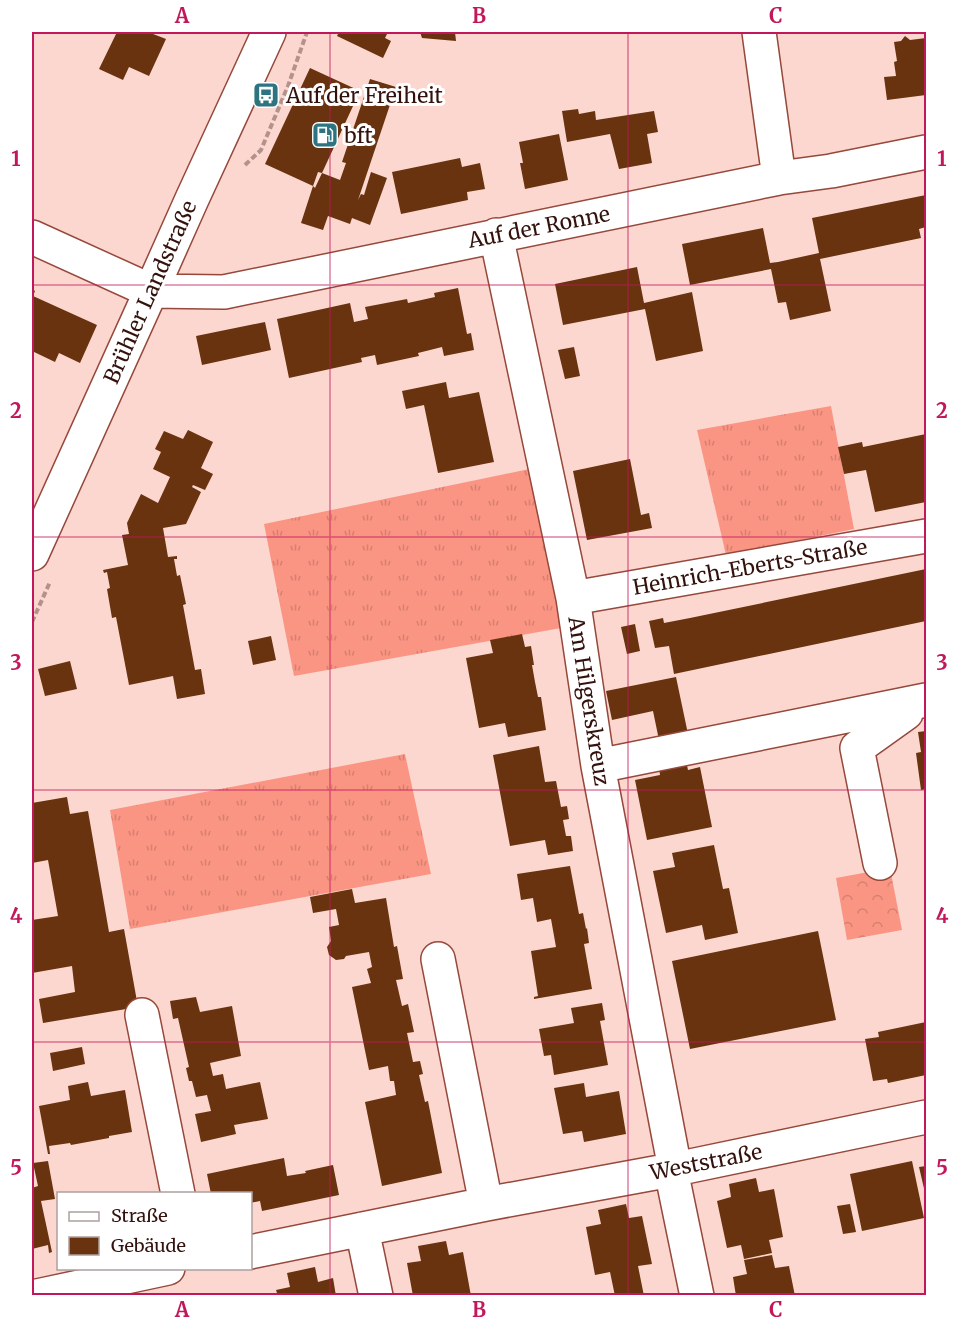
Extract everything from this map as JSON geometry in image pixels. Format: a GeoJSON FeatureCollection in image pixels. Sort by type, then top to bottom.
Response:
{"type":"FeatureCollection","features":[{"type":"Feature","properties":{"kind":"street","name":"Brühler Landstraße"},"geometry":{"type":"LineString","coordinates":[[32,554],[196,188],[269,32]]}},
{"type":"Feature","properties":{"kind":"street"},"geometry":{"type":"LineString","coordinates":[[759,32],[779,178]]}},
{"type":"Feature","properties":{"kind":"street","name":"Auf der Ronne"},"geometry":{"type":"LineString","coordinates":[[151,291],[224,292],[779,178],[831,171],[927,152]]}},
{"type":"Feature","properties":{"kind":"street","name":"Am Hilgerskreuz"},"geometry":{"type":"LineString","coordinates":[[496,235],[573,598],[598,766],[697,1296]]}},
{"type":"Feature","properties":{"kind":"street"},"geometry":{"type":"LineString","coordinates":[[32,237],[151,291]]}},
{"type":"Feature","properties":{"kind":"street","name":"Heinrich-Eberts-Straße"},"geometry":{"type":"LineString","coordinates":[[573,598],[927,536]]}},
{"type":"Feature","properties":{"kind":"street"},"geometry":{"type":"LineString","coordinates":[[598,766],[916,702]]}},
{"type":"Feature","properties":{"kind":"street"},"geometry":{"type":"LineString","coordinates":[[880,863],[857,748],[906,713],[916,702]]}},
{"type":"Feature","properties":{"kind":"street"},"geometry":{"type":"LineString","coordinates":[[438,959],[486,1204]]}},
{"type":"Feature","properties":{"kind":"street"},"geometry":{"type":"LineString","coordinates":[[142,1016],[177,1192]]}},
{"type":"Feature","properties":{"kind":"street","name":"Weststraße"},"geometry":{"type":"LineString","coordinates":[[252,1252],[927,1117]]}},
{"type":"Feature","properties":{"kind":"street"},"geometry":{"type":"LineString","coordinates":[[362,1229],[376,1296]]}},
{"type":"Feature","properties":{"kind":"street"},"geometry":{"type":"LineString","coordinates":[[37,1296],[163,1270]]}},
{"type":"Feature","properties":{"kind":"green space"},"geometry":{"type":"Polygon","coordinates":[[[831,406],[854,529],[726,555],[697,430],[831,406]]]}},
{"type":"Feature","properties":{"kind":"green space"},"geometry":{"type":"Polygon","coordinates":[[[534,468],[563,616],[561,628],[294,676],[264,524],[534,468]]]}},
{"type":"Feature","properties":{"kind":"green space"},"geometry":{"type":"Polygon","coordinates":[[[405,754],[431,874],[130,929],[110,810],[405,754]]]}},
{"type":"Feature","properties":{"kind":"green space"},"geometry":{"type":"Polygon","coordinates":[[[890,868],[902,930],[847,940],[836,878],[890,868]]]}},
{"type":"Feature","properties":{"kind":"building"},"geometry":{"type":"Polygon","coordinates":[[[117,32],[148,32],[166,39],[149,76],[129,67],[123,80],[99,69],[117,32]]]}},
{"type":"Feature","properties":{"kind":"building"},"geometry":{"type":"Polygon","coordinates":[[[339,32],[388,32],[385,38],[391,41],[383,58],[337,36],[339,32]]]}},
{"type":"Feature","properties":{"kind":"building"},"geometry":{"type":"Polygon","coordinates":[[[420,32],[455,32],[456,41],[422,38],[420,32]]]}},
{"type":"Feature","properties":{"kind":"building"},"geometry":{"type":"Polygon","coordinates":[[[905,36],[910,40],[926,38],[926,95],[887,100],[884,77],[896,76],[894,62],[897,61],[894,42],[901,41],[905,36]]]}},
{"type":"Feature","properties":{"kind":"building"},"geometry":{"type":"Polygon","coordinates":[[[310,68],[360,91],[322,173],[318,172],[313,186],[265,164],[310,68]]]}},
{"type":"Feature","properties":{"kind":"building"},"geometry":{"type":"Polygon","coordinates":[[[370,79],[396,87],[358,200],[361,194],[364,195],[371,172],[387,178],[370,225],[352,218],[350,224],[328,216],[323,230],[301,223],[313,186],[315,188],[322,173],[340,180],[346,163],[342,162],[370,79]]]}},
{"type":"Feature","properties":{"kind":"building"},"geometry":{"type":"Polygon","coordinates":[[[578,109],[579,114],[595,111],[596,120],[654,111],[658,132],[647,134],[652,163],[619,169],[610,134],[567,142],[562,111],[578,109]]]}},
{"type":"Feature","properties":{"kind":"building"},"geometry":{"type":"Polygon","coordinates":[[[559,134],[568,180],[525,189],[519,142],[559,134]]]}},
{"type":"Feature","properties":{"kind":"building"},"geometry":{"type":"Polygon","coordinates":[[[460,158],[462,167],[480,163],[485,189],[467,192],[468,200],[401,214],[392,172],[460,158]]]}},
{"type":"Feature","properties":{"kind":"building"},"geometry":{"type":"Polygon","coordinates":[[[926,195],[926,227],[919,229],[921,238],[820,259],[831,311],[790,320],[786,302],[778,303],[771,269],[690,285],[682,244],[763,228],[770,263],[778,262],[819,253],[812,218],[926,195]]]}},
{"type":"Feature","properties":{"kind":"building"},"geometry":{"type":"Polygon","coordinates":[[[637,267],[644,303],[692,292],[703,351],[656,361],[645,309],[563,325],[555,284],[637,267]]]}},
{"type":"Feature","properties":{"kind":"building"},"geometry":{"type":"Polygon","coordinates":[[[458,288],[467,334],[471,333],[474,350],[444,356],[442,347],[418,353],[419,356],[377,365],[375,355],[361,358],[362,362],[289,378],[277,319],[350,303],[354,322],[368,319],[365,307],[407,299],[408,303],[435,297],[434,293],[458,288]]]}},
{"type":"Feature","properties":{"kind":"building"},"geometry":{"type":"Polygon","coordinates":[[[32,289],[35,291],[33,296],[97,325],[80,363],[59,353],[55,362],[32,351],[32,289]]]}},
{"type":"Feature","properties":{"kind":"building"},"geometry":{"type":"Polygon","coordinates":[[[265,322],[271,350],[202,365],[196,336],[265,322]]]}},
{"type":"Feature","properties":{"kind":"building"},"geometry":{"type":"Polygon","coordinates":[[[574,347],[580,376],[565,379],[558,350],[574,347]]]}},
{"type":"Feature","properties":{"kind":"building"},"geometry":{"type":"Polygon","coordinates":[[[446,382],[449,398],[479,392],[494,462],[438,473],[424,405],[406,409],[402,391],[446,382]]]}},
{"type":"Feature","properties":{"kind":"building"},"geometry":{"type":"Polygon","coordinates":[[[188,430],[213,442],[201,468],[213,474],[205,490],[193,485],[192,487],[201,492],[186,524],[163,528],[168,557],[177,556],[177,559],[174,559],[186,604],[183,605],[195,670],[201,669],[205,694],[177,699],[173,676],[129,685],[116,617],[112,618],[107,589],[110,588],[107,572],[104,573],[103,570],[128,565],[122,535],[129,534],[127,523],[141,494],[158,503],[170,477],[153,469],[161,452],[155,449],[164,431],[183,439],[188,430]]]}},
{"type":"Feature","properties":{"kind":"building"},"geometry":{"type":"Polygon","coordinates":[[[926,434],[926,502],[875,512],[866,470],[844,474],[838,447],[862,442],[863,447],[926,434]]]}},
{"type":"Feature","properties":{"kind":"building"},"geometry":{"type":"Polygon","coordinates":[[[630,459],[641,515],[649,513],[652,528],[587,540],[573,471],[630,459]]]}},
{"type":"Feature","properties":{"kind":"building"},"geometry":{"type":"Polygon","coordinates":[[[926,569],[926,621],[674,674],[669,646],[655,648],[649,621],[663,618],[664,623],[926,569]]]}},
{"type":"Feature","properties":{"kind":"building"},"geometry":{"type":"Polygon","coordinates":[[[635,624],[640,651],[627,654],[621,627],[635,624]]]}},
{"type":"Feature","properties":{"kind":"building"},"geometry":{"type":"Polygon","coordinates":[[[522,634],[525,647],[531,646],[535,682],[538,697],[541,697],[546,730],[508,737],[505,723],[479,728],[466,658],[493,653],[490,640],[522,634]]]}},
{"type":"Feature","properties":{"kind":"building"},"geometry":{"type":"Polygon","coordinates":[[[271,636],[276,660],[253,665],[248,641],[271,636]]]}},
{"type":"Feature","properties":{"kind":"building"},"geometry":{"type":"Polygon","coordinates":[[[70,661],[77,689],[45,696],[38,669],[70,661]]]}},
{"type":"Feature","properties":{"kind":"building"},"geometry":{"type":"Polygon","coordinates":[[[676,677],[688,734],[659,740],[653,711],[612,720],[606,691],[676,677]]]}},
{"type":"Feature","properties":{"kind":"building"},"geometry":{"type":"Polygon","coordinates":[[[926,731],[926,789],[921,790],[916,753],[921,752],[918,732],[926,731]]]}},
{"type":"Feature","properties":{"kind":"building"},"geometry":{"type":"Polygon","coordinates":[[[539,746],[545,782],[556,781],[561,807],[567,806],[569,819],[563,820],[566,836],[571,836],[573,851],[548,855],[545,840],[510,846],[493,755],[539,746]]]}},
{"type":"Feature","properties":{"kind":"building"},"geometry":{"type":"Polygon","coordinates":[[[685,756],[688,770],[700,767],[712,827],[647,840],[635,780],[660,775],[658,761],[685,756]]]}},
{"type":"Feature","properties":{"kind":"building"},"geometry":{"type":"Polygon","coordinates":[[[67,797],[70,814],[88,811],[109,932],[124,929],[138,1007],[43,1023],[39,999],[75,992],[72,966],[32,973],[32,920],[58,916],[48,860],[32,863],[32,803],[67,797]]]}},
{"type":"Feature","properties":{"kind":"building"},"geometry":{"type":"Polygon","coordinates":[[[714,845],[723,889],[729,888],[738,933],[705,940],[702,925],[666,933],[653,871],[675,867],[672,853],[714,845]]]}},
{"type":"Feature","properties":{"kind":"building"},"geometry":{"type":"Polygon","coordinates":[[[570,866],[579,914],[583,913],[587,928],[589,943],[584,944],[592,989],[534,999],[538,996],[531,951],[556,947],[551,919],[537,922],[533,898],[521,900],[517,874],[570,866]]]}},
{"type":"Feature","properties":{"kind":"building"},"geometry":{"type":"Polygon","coordinates":[[[352,889],[355,903],[386,898],[394,947],[397,946],[403,979],[396,980],[402,1006],[408,1004],[414,1032],[407,1033],[413,1062],[420,1061],[423,1074],[419,1075],[425,1102],[428,1101],[442,1173],[382,1186],[365,1102],[396,1095],[394,1081],[390,1081],[388,1066],[369,1070],[352,987],[371,983],[367,969],[372,967],[369,952],[336,960],[329,955],[327,947],[331,941],[329,927],[339,925],[336,909],[313,913],[310,897],[352,889]]]}},
{"type":"Feature","properties":{"kind":"building"},"geometry":{"type":"Polygon","coordinates":[[[818,931],[836,1020],[690,1049],[672,961],[818,931]]]}},
{"type":"Feature","properties":{"kind":"building"},"geometry":{"type":"Polygon","coordinates":[[[196,997],[200,1012],[232,1006],[241,1056],[210,1063],[213,1076],[223,1074],[226,1089],[260,1082],[268,1119],[234,1125],[236,1134],[201,1142],[195,1114],[211,1111],[207,1095],[196,1097],[192,1081],[189,1081],[186,1068],[189,1067],[178,1018],[173,1019],[170,1001],[196,997]]]}},
{"type":"Feature","properties":{"kind":"building"},"geometry":{"type":"Polygon","coordinates":[[[602,1003],[605,1020],[600,1021],[608,1065],[554,1075],[551,1055],[544,1056],[539,1029],[574,1023],[571,1008],[602,1003]]]}},
{"type":"Feature","properties":{"kind":"building"},"geometry":{"type":"Polygon","coordinates":[[[926,1022],[926,1075],[888,1083],[887,1079],[873,1081],[865,1039],[879,1037],[878,1032],[926,1022]]]}},
{"type":"Feature","properties":{"kind":"building"},"geometry":{"type":"Polygon","coordinates":[[[82,1047],[85,1064],[53,1071],[50,1053],[82,1047]]]}},
{"type":"Feature","properties":{"kind":"building"},"geometry":{"type":"Polygon","coordinates":[[[88,1082],[91,1096],[125,1090],[132,1132],[71,1145],[70,1143],[49,1146],[50,1154],[48,1154],[39,1106],[70,1100],[68,1086],[88,1082]]]}},
{"type":"Feature","properties":{"kind":"building"},"geometry":{"type":"Polygon","coordinates":[[[584,1083],[586,1097],[619,1091],[626,1134],[584,1142],[582,1131],[563,1134],[554,1088],[584,1083]]]}},
{"type":"Feature","properties":{"kind":"building"},"geometry":{"type":"Polygon","coordinates":[[[284,1158],[287,1176],[333,1165],[339,1195],[262,1211],[260,1201],[252,1203],[252,1192],[211,1192],[207,1174],[284,1158]]]}},
{"type":"Feature","properties":{"kind":"building"},"geometry":{"type":"Polygon","coordinates":[[[48,1161],[55,1199],[41,1201],[52,1252],[49,1253],[48,1245],[32,1249],[32,1188],[38,1186],[33,1163],[48,1161]]]}},
{"type":"Feature","properties":{"kind":"building"},"geometry":{"type":"Polygon","coordinates":[[[912,1161],[924,1218],[862,1231],[850,1174],[912,1161]]]}},
{"type":"Feature","properties":{"kind":"building"},"geometry":{"type":"Polygon","coordinates":[[[926,1166],[926,1197],[919,1167],[926,1166]]]}},
{"type":"Feature","properties":{"kind":"building"},"geometry":{"type":"Polygon","coordinates":[[[756,1178],[759,1192],[774,1189],[783,1237],[769,1240],[772,1253],[744,1259],[741,1245],[727,1248],[717,1201],[731,1197],[729,1184],[756,1178]]]}},
{"type":"Feature","properties":{"kind":"building"},"geometry":{"type":"Polygon","coordinates":[[[626,1204],[629,1218],[642,1216],[652,1264],[638,1266],[644,1296],[615,1296],[610,1272],[595,1275],[586,1227],[601,1224],[598,1210],[626,1204]]]}},
{"type":"Feature","properties":{"kind":"building"},"geometry":{"type":"Polygon","coordinates":[[[850,1204],[856,1232],[843,1234],[837,1206],[850,1204]]]}},
{"type":"Feature","properties":{"kind":"building"},"geometry":{"type":"Polygon","coordinates":[[[446,1241],[449,1255],[463,1252],[471,1296],[413,1296],[407,1263],[421,1261],[418,1246],[446,1241]]]}},
{"type":"Feature","properties":{"kind":"building"},"geometry":{"type":"Polygon","coordinates":[[[772,1255],[775,1268],[789,1266],[795,1296],[736,1296],[733,1277],[747,1274],[744,1260],[772,1255]]]}},
{"type":"Feature","properties":{"kind":"building"},"geometry":{"type":"Polygon","coordinates":[[[315,1267],[318,1282],[333,1278],[336,1296],[278,1296],[276,1290],[290,1287],[287,1273],[315,1267]]]}},
{"type":"Feature","properties":{"kind":"place","name":"Auf der Freiheit"},"geometry":{"type":"Point","coordinates":[266,95]}},
{"type":"Feature","properties":{"kind":"place","name":"bft"},"geometry":{"type":"Point","coordinates":[325,135]}}]}
